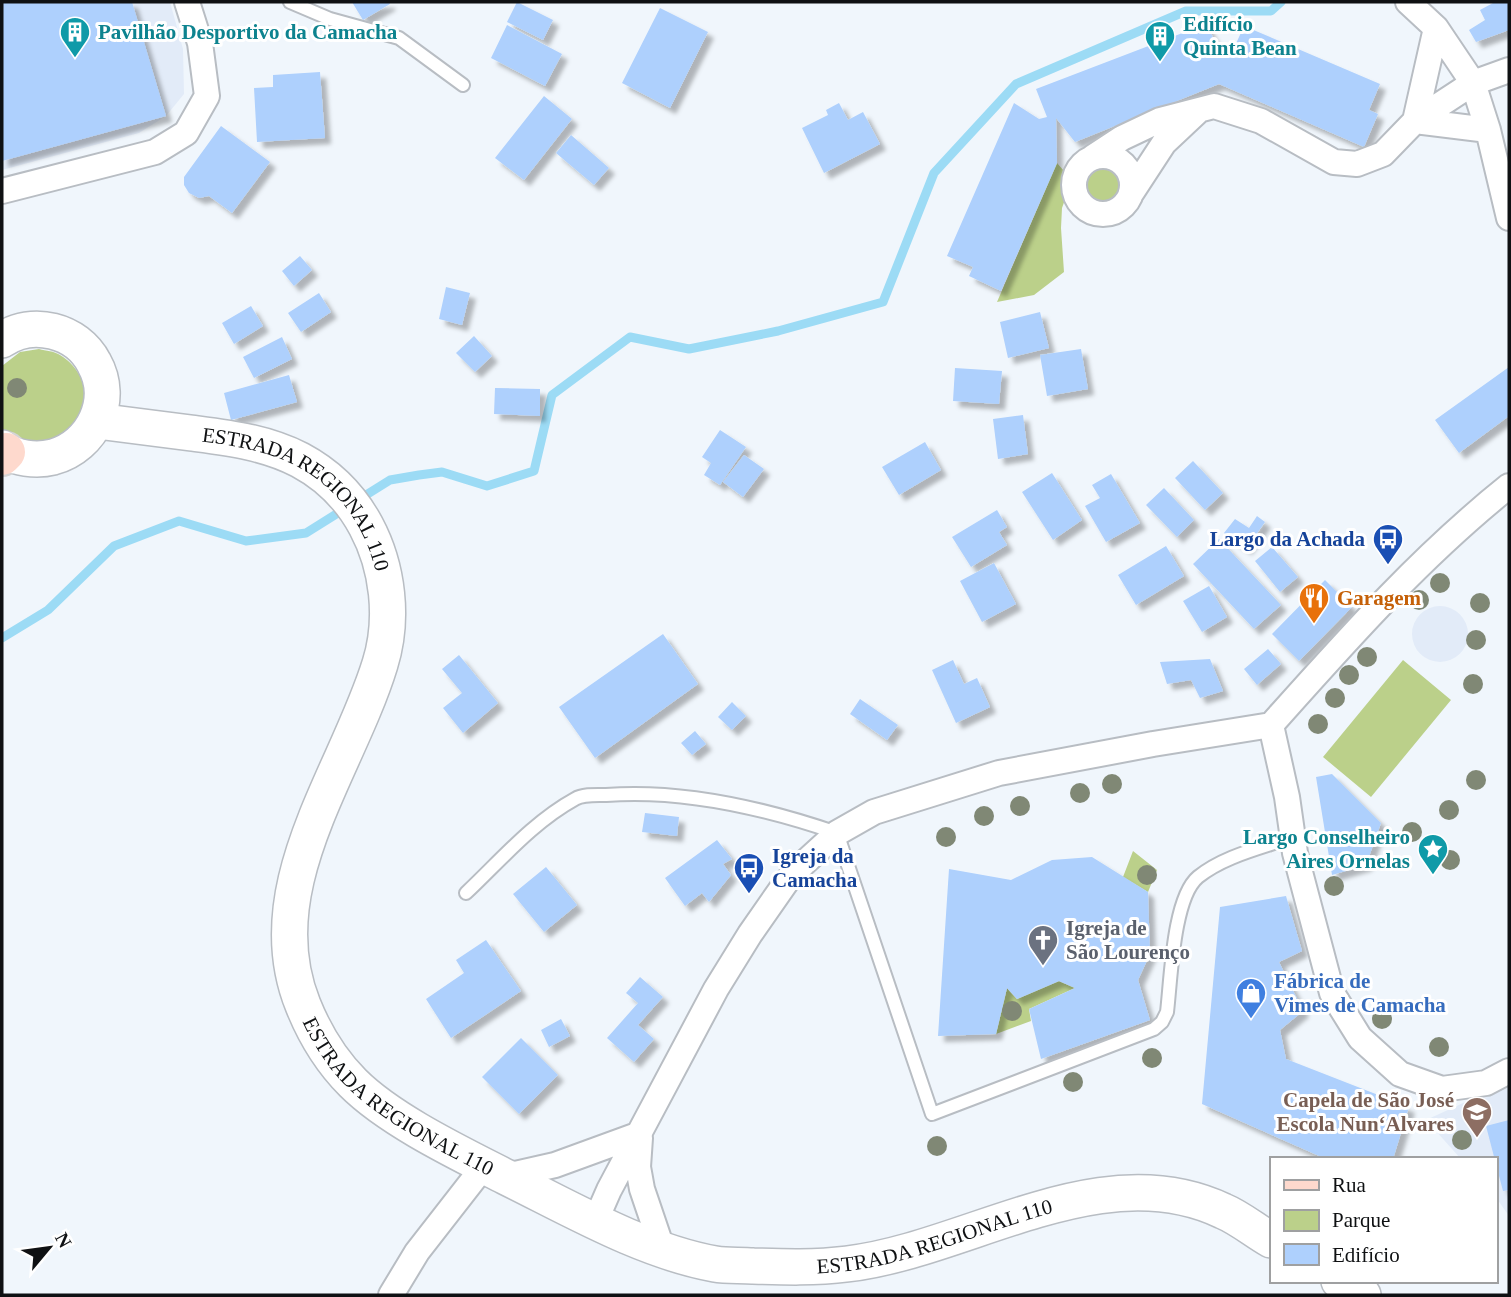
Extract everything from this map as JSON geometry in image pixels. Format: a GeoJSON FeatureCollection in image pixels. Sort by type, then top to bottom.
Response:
{"type":"FeatureCollection","features":[{"type":"Feature","properties":{"kind":"main road"},"geometry":{"type":"LineString","coordinates":[[2,340],[27,330],[47,329],[66,336],[82,347],[94,363],[101,382],[102,401],[97,421],[83,440],[63,454],[31,458],[3,452]]}},
{"type":"Feature","properties":{"kind":"main road","name":"ESTRADA REGIONAL 110"},"geometry":{"type":"LineString","coordinates":[[97,421],[250,441],[297,458],[332,482],[360,515],[381,562],[386,587],[387,617],[381,661],[307,843],[295,878],[289,913],[291,955],[297,991],[315,1034],[355,1085],[389,1112],[495,1171],[595,1222],[662,1248],[719,1265],[792,1268],[851,1264],[919,1248],[1040,1208],[1082,1198],[1146,1193],[1173,1196],[1222,1210],[1270,1239]]}},
{"type":"Feature","properties":{"kind":"main road"},"geometry":{"type":"LineString","coordinates":[[1342,1283],[1363,1295]]}},
{"type":"Feature","properties":{"kind":"street"},"geometry":{"type":"LineString","coordinates":[[2,191],[155,152],[186,133],[207,96],[200,43],[187,2]]}},
{"type":"Feature","properties":{"kind":"street"},"geometry":{"type":"LineString","coordinates":[[1409,2],[1436,28],[1474,83],[1504,175],[1509,218]]}},
{"type":"Feature","properties":{"kind":"street"},"geometry":{"type":"LineString","coordinates":[[1415,121],[1436,28]]}},
{"type":"Feature","properties":{"kind":"street"},"geometry":{"type":"LineString","coordinates":[[1200,109],[1164,143],[1125,205],[1112,214],[1097,214],[1083,208],[1074,194],[1074,179],[1081,165],[1122,138],[1160,120],[1200,109],[1214,106],[1261,121],[1334,162],[1357,164],[1383,154],[1415,121],[1474,83],[1509,70]]}},
{"type":"Feature","properties":{"kind":"street"},"geometry":{"type":"LineString","coordinates":[[1415,121],[1488,130]]}},
{"type":"Feature","properties":{"kind":"street"},"geometry":{"type":"LineString","coordinates":[[1093,157],[1109,156],[1122,163],[1131,176],[1132,192]]}},
{"type":"Feature","properties":{"kind":"street"},"geometry":{"type":"LineString","coordinates":[[595,1222],[609,1190],[716,989],[750,934],[787,881],[837,833],[874,812],[972,780],[1153,744],[1271,725],[1367,617],[1422,561],[1509,486]]}},
{"type":"Feature","properties":{"kind":"street"},"geometry":{"type":"LineString","coordinates":[[1271,725],[1287,797],[1292,837],[1332,993],[1360,1038],[1400,1074],[1442,1089],[1486,1083],[1509,1071]]}},
{"type":"Feature","properties":{"kind":"street"},"geometry":{"type":"LineString","coordinates":[[391,1295],[416,1252],[495,1171],[555,1165],[640,1134]]}},
{"type":"Feature","properties":{"kind":"street"},"geometry":{"type":"LineString","coordinates":[[640,1134],[638,1167],[642,1189],[662,1248]]}},
{"type":"Feature","properties":{"kind":"lane"},"geometry":{"type":"LineString","coordinates":[[290,2],[330,19],[399,38],[463,85]]}},
{"type":"Feature","properties":{"kind":"lane"},"geometry":{"type":"LineString","coordinates":[[466,893],[539,824],[578,797],[618,794],[672,795],[790,817],[837,833],[932,1114],[1154,1029],[1163,1022],[1167,1012],[1177,917],[1182,899],[1196,878],[1220,863],[1292,837]]}},
{"type":"Feature","properties":{"kind":"shaded area","name":"Pavilhão Desportivo da Camacha"},"geometry":{"type":"Polygon","coordinates":[[[2,2],[170,2],[183,49],[184,94],[166,116],[139,133],[2,170],[2,2]]]}},
{"type":"Feature","properties":{"kind":"shaded area"},"geometry":{"type":"Polygon","coordinates":[[[1440,606],[1451,608],[1460,614],[1466,623],[1466,645],[1460,654],[1451,660],[1440,662],[1429,660],[1420,654],[1414,645],[1412,634],[1414,623],[1420,614],[1429,608],[1440,606]]]}},
{"type":"Feature","properties":{"kind":"shaded area","name":"Capela de São José Escola Nun‘Alvares"},"geometry":{"type":"Polygon","coordinates":[[[1509,1082],[1509,1216],[1497,1199],[1497,1157],[1459,1157],[1426,1120],[1509,1082]]]}},
{"type":"Feature","properties":{"kind":"green space"},"geometry":{"type":"Polygon","coordinates":[[[1057,163],[1072,180],[1062,208],[1064,272],[1034,295],[997,302],[1057,163]]]}},
{"type":"Feature","properties":{"kind":"green space"},"geometry":{"type":"Polygon","coordinates":[[[1103,168],[1117,173],[1122,187],[1117,201],[1103,206],[1089,201],[1084,187],[1089,173],[1103,168]]]}},
{"type":"Feature","properties":{"kind":"green space"},"geometry":{"type":"Polygon","coordinates":[[[39,349],[55,353],[67,360],[79,374],[85,390],[85,407],[80,420],[55,443],[19,442],[2,429],[2,366],[20,352],[39,349]]]}},
{"type":"Feature","properties":{"kind":"green space"},"geometry":{"type":"Polygon","coordinates":[[[1403,660],[1451,700],[1371,797],[1323,757],[1403,660]]]}},
{"type":"Feature","properties":{"kind":"green space"},"geometry":{"type":"Polygon","coordinates":[[[1133,851],[1157,870],[1148,892],[1123,877],[1133,851]]]}},
{"type":"Feature","properties":{"kind":"green space"},"geometry":{"type":"Polygon","coordinates":[[[1059,981],[1075,988],[1029,1009],[1031,1021],[996,1034],[1007,988],[1017,999],[1059,981]]]}},
{"type":"Feature","properties":{"kind":"building","name":"Pavilhão Desportivo da Camacha"},"geometry":{"type":"Polygon","coordinates":[[[2,2],[132,2],[166,116],[2,161],[2,2]]]}},
{"type":"Feature","properties":{"kind":"building"},"geometry":{"type":"Polygon","coordinates":[[[352,2],[389,2],[390,4],[363,20],[352,2]]]}},
{"type":"Feature","properties":{"kind":"building"},"geometry":{"type":"Polygon","coordinates":[[[517,2],[553,20],[543,40],[507,22],[517,2]]]}},
{"type":"Feature","properties":{"kind":"building"},"geometry":{"type":"Polygon","coordinates":[[[1492,2],[1509,2],[1509,30],[1476,42],[1469,30],[1485,20],[1480,10],[1492,2]]]}},
{"type":"Feature","properties":{"kind":"building"},"geometry":{"type":"Polygon","coordinates":[[[660,8],[708,32],[670,108],[622,83],[660,8]]]}},
{"type":"Feature","properties":{"kind":"building"},"geometry":{"type":"Polygon","coordinates":[[[1206,24],[1216,43],[1234,48],[1244,26],[1380,84],[1369,110],[1378,114],[1364,147],[1219,84],[1075,142],[1056,118],[1057,163],[1001,291],[969,276],[973,267],[947,256],[1014,103],[1039,119],[1047,117],[1036,89],[1206,24]]]}},
{"type":"Feature","properties":{"kind":"building"},"geometry":{"type":"Polygon","coordinates":[[[507,25],[562,54],[545,86],[491,58],[507,25]]]}},
{"type":"Feature","properties":{"kind":"building"},"geometry":{"type":"Polygon","coordinates":[[[320,72],[325,138],[257,142],[254,88],[273,87],[273,75],[320,72]]]}},
{"type":"Feature","properties":{"kind":"building"},"geometry":{"type":"Polygon","coordinates":[[[544,96],[572,119],[524,180],[495,158],[544,96]]]}},
{"type":"Feature","properties":{"kind":"building"},"geometry":{"type":"Polygon","coordinates":[[[839,103],[848,120],[863,112],[880,144],[824,173],[802,128],[828,115],[826,110],[839,103]]]}},
{"type":"Feature","properties":{"kind":"building"},"geometry":{"type":"Polygon","coordinates":[[[221,126],[270,162],[232,213],[209,196],[199,198],[189,193],[184,185],[184,177],[221,126]]]}},
{"type":"Feature","properties":{"kind":"building"},"geometry":{"type":"Polygon","coordinates":[[[571,135],[609,168],[594,185],[556,153],[571,135]]]}},
{"type":"Feature","properties":{"kind":"building"},"geometry":{"type":"Polygon","coordinates":[[[300,256],[312,270],[294,286],[282,271],[300,256]]]}},
{"type":"Feature","properties":{"kind":"building"},"geometry":{"type":"Polygon","coordinates":[[[446,287],[470,293],[462,325],[439,319],[446,287]]]}},
{"type":"Feature","properties":{"kind":"building"},"geometry":{"type":"Polygon","coordinates":[[[319,293],[331,312],[301,332],[288,313],[319,293]]]}},
{"type":"Feature","properties":{"kind":"building"},"geometry":{"type":"Polygon","coordinates":[[[251,306],[263,326],[234,344],[222,323],[251,306]]]}},
{"type":"Feature","properties":{"kind":"building"},"geometry":{"type":"Polygon","coordinates":[[[1040,312],[1049,348],[1008,358],[1000,322],[1040,312]]]}},
{"type":"Feature","properties":{"kind":"building"},"geometry":{"type":"Polygon","coordinates":[[[474,336],[492,356],[475,372],[456,353],[474,336]]]}},
{"type":"Feature","properties":{"kind":"building"},"geometry":{"type":"Polygon","coordinates":[[[282,337],[292,359],[254,378],[243,357],[282,337]]]}},
{"type":"Feature","properties":{"kind":"building"},"geometry":{"type":"Polygon","coordinates":[[[1081,349],[1088,389],[1047,396],[1040,355],[1081,349]]]}},
{"type":"Feature","properties":{"kind":"building"},"geometry":{"type":"Polygon","coordinates":[[[1509,367],[1509,416],[1459,453],[1435,420],[1509,367]]]}},
{"type":"Feature","properties":{"kind":"building"},"geometry":{"type":"Polygon","coordinates":[[[955,368],[1002,371],[999,404],[953,401],[955,368]]]}},
{"type":"Feature","properties":{"kind":"building"},"geometry":{"type":"Polygon","coordinates":[[[289,375],[297,402],[231,420],[224,393],[289,375]]]}},
{"type":"Feature","properties":{"kind":"building"},"geometry":{"type":"Polygon","coordinates":[[[495,388],[540,389],[540,416],[494,414],[495,388]]]}},
{"type":"Feature","properties":{"kind":"building"},"geometry":{"type":"Polygon","coordinates":[[[1023,415],[1028,454],[998,459],[993,419],[1023,415]]]}},
{"type":"Feature","properties":{"kind":"building"},"geometry":{"type":"Polygon","coordinates":[[[720,430],[746,447],[720,485],[704,475],[711,463],[702,457],[720,430]]]}},
{"type":"Feature","properties":{"kind":"building"},"geometry":{"type":"Polygon","coordinates":[[[925,442],[941,470],[899,495],[882,467],[925,442]]]}},
{"type":"Feature","properties":{"kind":"building"},"geometry":{"type":"Polygon","coordinates":[[[744,455],[764,469],[743,497],[723,482],[744,455]]]}},
{"type":"Feature","properties":{"kind":"building"},"geometry":{"type":"Polygon","coordinates":[[[1193,461],[1223,493],[1205,510],[1175,478],[1193,461]]]}},
{"type":"Feature","properties":{"kind":"building"},"geometry":{"type":"Polygon","coordinates":[[[1052,473],[1082,520],[1053,540],[1022,492],[1052,473]]]}},
{"type":"Feature","properties":{"kind":"building"},"geometry":{"type":"Polygon","coordinates":[[[1111,474],[1140,523],[1106,542],[1085,506],[1100,498],[1092,485],[1111,474]]]}},
{"type":"Feature","properties":{"kind":"building"},"geometry":{"type":"Polygon","coordinates":[[[1164,488],[1194,520],[1177,537],[1146,505],[1164,488]]]}},
{"type":"Feature","properties":{"kind":"building"},"geometry":{"type":"Polygon","coordinates":[[[997,510],[1007,527],[999,532],[1007,545],[971,567],[952,537],[997,510]]]}},
{"type":"Feature","properties":{"kind":"building"},"geometry":{"type":"Polygon","coordinates":[[[1257,516],[1265,522],[1246,549],[1224,533],[1235,519],[1249,528],[1257,516]]]}},
{"type":"Feature","properties":{"kind":"building"},"geometry":{"type":"Polygon","coordinates":[[[1219,539],[1281,605],[1254,629],[1193,564],[1219,539]]]}},
{"type":"Feature","properties":{"kind":"building"},"geometry":{"type":"Polygon","coordinates":[[[1166,546],[1184,576],[1136,605],[1118,575],[1166,546]]]}},
{"type":"Feature","properties":{"kind":"building"},"geometry":{"type":"Polygon","coordinates":[[[1272,547],[1298,577],[1280,592],[1255,561],[1272,547]]]}},
{"type":"Feature","properties":{"kind":"building"},"geometry":{"type":"Polygon","coordinates":[[[994,563],[1016,604],[982,622],[960,581],[994,563]]]}},
{"type":"Feature","properties":{"kind":"building"},"geometry":{"type":"Polygon","coordinates":[[[1325,580],[1352,607],[1299,661],[1272,634],[1325,580]]]}},
{"type":"Feature","properties":{"kind":"building"},"geometry":{"type":"Polygon","coordinates":[[[1209,586],[1227,617],[1202,632],[1183,601],[1209,586]]]}},
{"type":"Feature","properties":{"kind":"building"},"geometry":{"type":"Polygon","coordinates":[[[663,634],[698,684],[595,758],[559,707],[663,634]]]}},
{"type":"Feature","properties":{"kind":"building"},"geometry":{"type":"Polygon","coordinates":[[[1268,649],[1281,664],[1257,685],[1244,669],[1268,649]]]}},
{"type":"Feature","properties":{"kind":"building"},"geometry":{"type":"Polygon","coordinates":[[[459,655],[498,703],[463,733],[443,708],[462,693],[442,669],[459,655]]]}},
{"type":"Feature","properties":{"kind":"building"},"geometry":{"type":"Polygon","coordinates":[[[1210,659],[1223,691],[1200,698],[1191,680],[1167,684],[1160,662],[1210,659]]]}},
{"type":"Feature","properties":{"kind":"building"},"geometry":{"type":"Polygon","coordinates":[[[953,660],[964,684],[977,678],[990,707],[956,723],[932,670],[953,660]]]}},
{"type":"Feature","properties":{"kind":"building"},"geometry":{"type":"Polygon","coordinates":[[[860,699],[898,725],[887,740],[850,714],[860,699]]]}},
{"type":"Feature","properties":{"kind":"building"},"geometry":{"type":"Polygon","coordinates":[[[732,702],[746,716],[732,730],[718,717],[732,702]]]}},
{"type":"Feature","properties":{"kind":"building"},"geometry":{"type":"Polygon","coordinates":[[[695,731],[706,744],[692,755],[681,743],[695,731]]]}},
{"type":"Feature","properties":{"kind":"building"},"geometry":{"type":"Polygon","coordinates":[[[1332,774],[1381,823],[1366,865],[1332,875],[1316,777],[1332,774]]]}},
{"type":"Feature","properties":{"kind":"building"},"geometry":{"type":"Polygon","coordinates":[[[645,813],[679,817],[677,836],[642,832],[645,813]]]}},
{"type":"Feature","properties":{"kind":"building"},"geometry":{"type":"Polygon","coordinates":[[[717,840],[732,859],[723,864],[731,875],[709,902],[702,893],[685,906],[665,878],[717,840]]]}},
{"type":"Feature","properties":{"kind":"building","name":"Igreja de São Lourenço"},"geometry":{"type":"Polygon","coordinates":[[[1092,857],[1148,892],[1150,954],[1138,980],[1150,1020],[1041,1059],[1029,1009],[1075,988],[1059,981],[1017,999],[1007,988],[996,1034],[938,1036],[949,869],[1011,880],[1052,860],[1092,857]]]}},
{"type":"Feature","properties":{"kind":"building"},"geometry":{"type":"Polygon","coordinates":[[[546,867],[577,905],[544,932],[513,894],[546,867]]]}},
{"type":"Feature","properties":{"kind":"building","name":"Fábrica de Vimes de Camacha"},"geometry":{"type":"Polygon","coordinates":[[[1286,896],[1302,951],[1279,962],[1303,1011],[1280,1030],[1286,1059],[1409,1107],[1394,1157],[1321,1157],[1202,1104],[1220,907],[1286,896]]]}},
{"type":"Feature","properties":{"kind":"building"},"geometry":{"type":"Polygon","coordinates":[[[486,940],[521,991],[451,1038],[426,999],[464,973],[456,960],[486,940]]]}},
{"type":"Feature","properties":{"kind":"building"},"geometry":{"type":"Polygon","coordinates":[[[640,977],[663,997],[638,1025],[654,1039],[634,1062],[607,1038],[638,1003],[626,993],[640,977]]]}},
{"type":"Feature","properties":{"kind":"building"},"geometry":{"type":"Polygon","coordinates":[[[561,1019],[570,1036],[549,1047],[541,1030],[561,1019]]]}},
{"type":"Feature","properties":{"kind":"building"},"geometry":{"type":"Polygon","coordinates":[[[521,1038],[558,1075],[519,1114],[482,1077],[521,1038]]]}},
{"type":"Feature","properties":{"kind":"building"},"geometry":{"type":"Polygon","coordinates":[[[1509,1120],[1509,1190],[1503,1191],[1497,1157],[1494,1157],[1486,1126],[1509,1120]]]}},
{"type":"Feature","properties":{"kind":"waterway"},"geometry":{"type":"LineString","coordinates":[[358,500],[390,480],[419,475],[442,472],[487,486],[534,471],[552,395],[630,337],[689,349],[778,331],[883,302],[934,173],[1016,84],[1186,11],[1271,11],[1281,2]]}},
{"type":"Feature","properties":{"kind":"waterway"},"geometry":{"type":"LineString","coordinates":[[2,638],[48,610],[114,546],[179,521],[246,541],[306,533],[346,508]]}},
{"type":"Feature","properties":{"kind":"place","name":"Pavilhão Desportivo da Camacha"},"geometry":{"type":"Point","coordinates":[75,59]}},
{"type":"Feature","properties":{"kind":"place","name":"Edifício Quinta Bean"},"geometry":{"type":"Point","coordinates":[1160,63]}},
{"type":"Feature","properties":{"kind":"place","name":"Largo da Achada"},"geometry":{"type":"Point","coordinates":[1388,566]}},
{"type":"Feature","properties":{"kind":"place","name":"Garagem"},"geometry":{"type":"Point","coordinates":[1314,625]}},
{"type":"Feature","properties":{"kind":"place","name":"Largo Conselheiro Aires Ornelas"},"geometry":{"type":"Point","coordinates":[1433,876]}},
{"type":"Feature","properties":{"kind":"place","name":"Igreja da Camacha"},"geometry":{"type":"Point","coordinates":[749,895]}},
{"type":"Feature","properties":{"kind":"place","name":"Igreja de São Lourenço"},"geometry":{"type":"Point","coordinates":[1043,967]}},
{"type":"Feature","properties":{"kind":"place","name":"Fábrica de Vimes de Camacha"},"geometry":{"type":"Point","coordinates":[1251,1020]}},
{"type":"Feature","properties":{"kind":"place","name":"Capela de São José Escola Nun‘Alvares"},"geometry":{"type":"Point","coordinates":[1477,1139]}}]}
